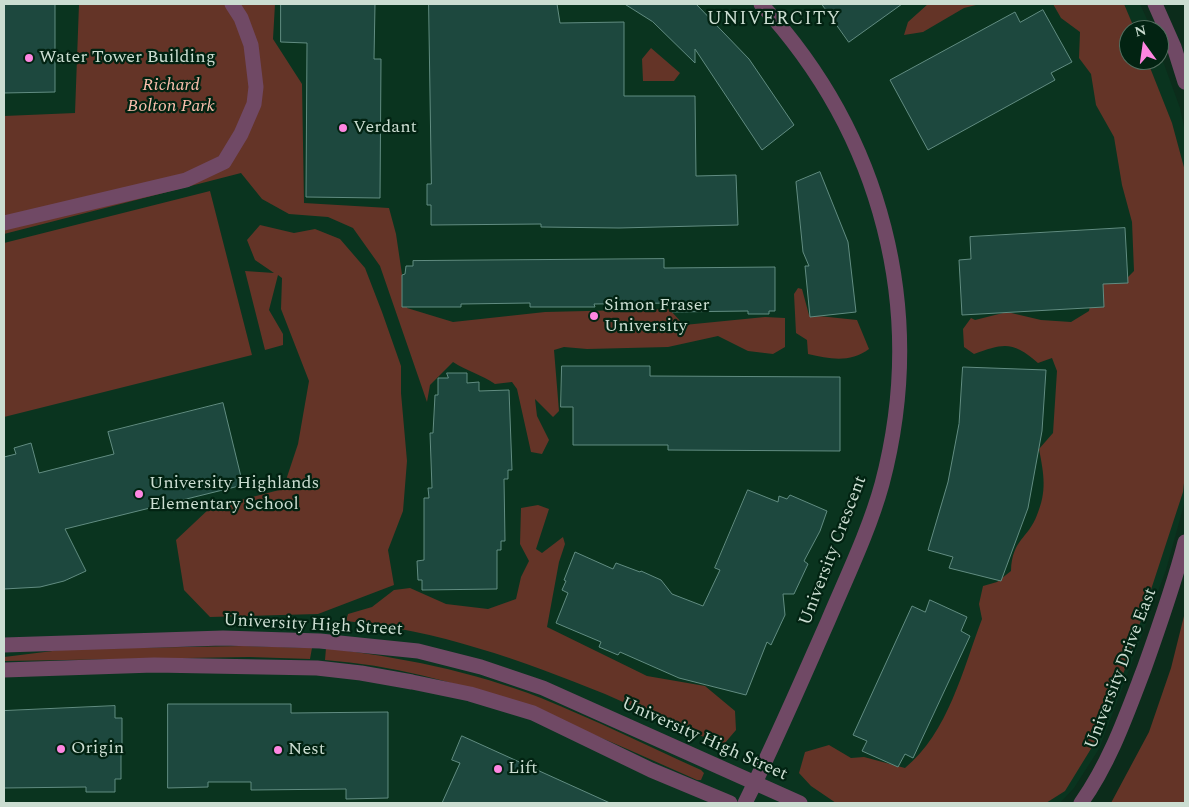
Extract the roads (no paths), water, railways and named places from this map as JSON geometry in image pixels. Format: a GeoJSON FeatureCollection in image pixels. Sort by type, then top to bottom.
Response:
{"type":"FeatureCollection","features":[{"type":"Feature","properties":{"kind":"street"},"geometry":{"type":"LineString","coordinates":[[4,223],[186,180],[224,162],[241,134],[254,104],[256,87],[251,45],[241,18],[232,4]]}},
{"type":"Feature","properties":{"kind":"street","name":"University Crescent"},"geometry":{"type":"LineString","coordinates":[[745,803],[836,602],[874,512],[893,432],[900,377],[900,329],[893,265],[878,204],[851,132],[820,77],[784,28],[762,4]]}},
{"type":"Feature","properties":{"kind":"street"},"geometry":{"type":"LineString","coordinates":[[1155,4],[1185,82]]}},
{"type":"Feature","properties":{"kind":"street","name":"University Drive East"},"geometry":{"type":"LineString","coordinates":[[1081,803],[1099,778],[1128,714],[1168,599],[1185,542]]}},
{"type":"Feature","properties":{"kind":"street","name":"University High Street"},"geometry":{"type":"LineString","coordinates":[[4,644],[223,638],[320,641],[418,651],[481,667],[543,688],[800,803]]}},
{"type":"Feature","properties":{"kind":"street"},"geometry":{"type":"LineString","coordinates":[[4,670],[154,665],[317,668],[386,677],[470,694],[533,713],[651,770],[730,803]]}},
{"type":"Feature","properties":{"kind":"place","name":"Water Tower Building"},"geometry":{"type":"Point","coordinates":[29,58]}},
{"type":"Feature","properties":{"kind":"place","name":"Verdant"},"geometry":{"type":"Point","coordinates":[343,128]}},
{"type":"Feature","properties":{"kind":"place","name":"Simon Fraser University"},"geometry":{"type":"Point","coordinates":[594,316]}},
{"type":"Feature","properties":{"kind":"place","name":"University Highlands Elementary School"},"geometry":{"type":"Point","coordinates":[139,494]}},
{"type":"Feature","properties":{"kind":"place","name":"Origin"},"geometry":{"type":"Point","coordinates":[61,749]}},
{"type":"Feature","properties":{"kind":"place","name":"Nest"},"geometry":{"type":"Point","coordinates":[278,750]}},
{"type":"Feature","properties":{"kind":"place","name":"Lift"},"geometry":{"type":"Point","coordinates":[498,769]}},
{"type":"Feature","properties":{"kind":"district","name":"UNIVERCITY"},"geometry":{"type":"Point","coordinates":[774,20]}},
{"type":"Feature","properties":{"kind":"park label","name":"Richard Bolton Park"},"geometry":{"type":"Point","coordinates":[171,96]}}]}
